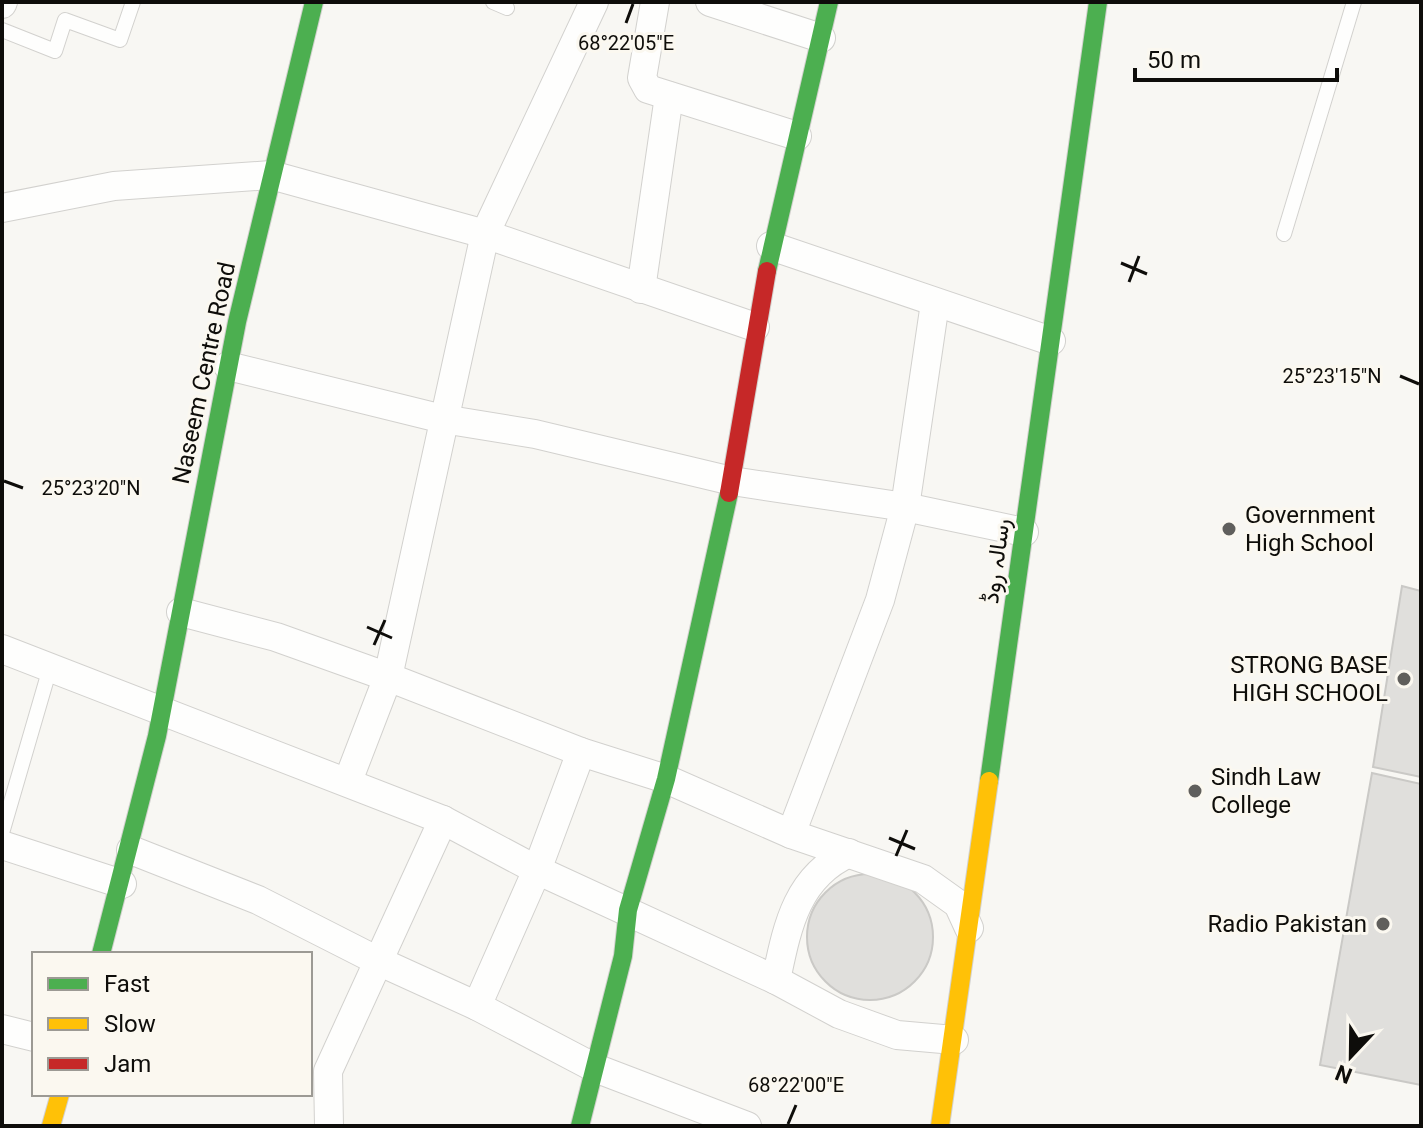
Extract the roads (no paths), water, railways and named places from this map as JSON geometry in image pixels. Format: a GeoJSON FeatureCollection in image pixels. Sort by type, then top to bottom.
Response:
{"type":"FeatureCollection","features":[{"type":"Feature","properties":{"kind":"street","name":"Naseem Centre Road"},"geometry":{"type":"LineString","coordinates":[[102,952],[131,850],[164,711],[228,366],[314,2]]}},
{"type":"Feature","properties":{"kind":"street"},"geometry":{"type":"LineString","coordinates":[[348,781],[388,677],[485,234],[594,2]]}},
{"type":"Feature","properties":{"kind":"street"},"geometry":{"type":"LineString","coordinates":[[655,2],[642,78],[648,89],[797,136]]}},
{"type":"Feature","properties":{"kind":"street"},"geometry":{"type":"LineString","coordinates":[[710,2],[821,38]]}},
{"type":"Feature","properties":{"kind":"street"},"geometry":{"type":"LineString","coordinates":[[580,1126],[623,956],[628,910],[666,779],[732,481],[755,327],[771,246],[829,2]]}},
{"type":"Feature","properties":{"kind":"street","name":"رسالہ روڈ"},"geometry":{"type":"LineString","coordinates":[[940,1126],[1098,2]]}},
{"type":"Feature","properties":{"kind":"street"},"geometry":{"type":"LineString","coordinates":[[641,289],[669,96]]}},
{"type":"Feature","properties":{"kind":"street"},"geometry":{"type":"LineString","coordinates":[[2,208],[114,186],[271,175],[485,234],[755,327]]}},
{"type":"Feature","properties":{"kind":"street"},"geometry":{"type":"LineString","coordinates":[[771,246],[1051,341]]}},
{"type":"Feature","properties":{"kind":"street"},"geometry":{"type":"LineString","coordinates":[[791,834],[880,600],[905,507],[935,303]]}},
{"type":"Feature","properties":{"kind":"street"},"geometry":{"type":"LineString","coordinates":[[228,366],[443,419],[535,434],[732,481],[905,507],[1024,532]]}},
{"type":"Feature","properties":{"kind":"street"},"geometry":{"type":"LineString","coordinates":[[181,612],[276,637],[388,677],[581,752],[666,779],[791,834],[923,879],[958,904],[969,928]]}},
{"type":"Feature","properties":{"kind":"street"},"geometry":{"type":"LineString","coordinates":[[2,649],[443,820],[537,870],[776,980],[839,1014],[897,1035],[954,1040]]}},
{"type":"Feature","properties":{"kind":"street"},"geometry":{"type":"LineString","coordinates":[[477,1006],[537,870],[581,752]]}},
{"type":"Feature","properties":{"kind":"street"},"geometry":{"type":"LineString","coordinates":[[329,1126],[328,1071],[376,960],[443,820]]}},
{"type":"Feature","properties":{"kind":"street"},"geometry":{"type":"LineString","coordinates":[[2,845],[122,884]]}},
{"type":"Feature","properties":{"kind":"street"},"geometry":{"type":"LineString","coordinates":[[131,850],[258,900],[376,960],[477,1006],[595,1068],[747,1126]]}},
{"type":"Feature","properties":{"kind":"street"},"geometry":{"type":"LineString","coordinates":[[776,980],[790,918],[821,869],[849,853]]}},
{"type":"Feature","properties":{"kind":"street"},"geometry":{"type":"LineString","coordinates":[[2,1029],[32,1036]]}},
{"type":"Feature","properties":{"kind":"street"},"geometry":{"type":"LineString","coordinates":[[51,1126],[59,1096]]}},
{"type":"Feature","properties":{"kind":"lane"},"geometry":{"type":"LineString","coordinates":[[2,30],[55,51],[65,20],[120,40],[133,2]]}},
{"type":"Feature","properties":{"kind":"lane"},"geometry":{"type":"LineString","coordinates":[[1284,234],[1354,2]]}},
{"type":"Feature","properties":{"kind":"lane"},"geometry":{"type":"LineString","coordinates":[[2,833],[50,668]]}},
{"type":"Feature","properties":{"kind":"place","name":"Government High School"},"geometry":{"type":"Point","coordinates":[1229,529]}},
{"type":"Feature","properties":{"kind":"place","name":"STRONG BASE HIGH SCHOOL"},"geometry":{"type":"Point","coordinates":[1404,679]}},
{"type":"Feature","properties":{"kind":"place","name":"Sindh Law College"},"geometry":{"type":"Point","coordinates":[1195,791]}},
{"type":"Feature","properties":{"kind":"place","name":"Radio Pakistan"},"geometry":{"type":"Point","coordinates":[1383,924]}}]}
